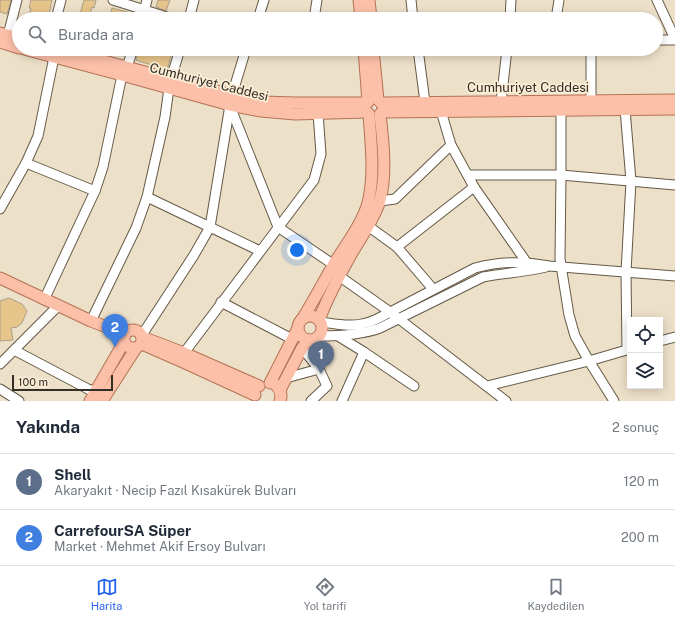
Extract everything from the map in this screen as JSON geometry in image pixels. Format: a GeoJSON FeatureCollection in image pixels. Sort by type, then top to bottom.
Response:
{"type":"FeatureCollection","features":[{"type":"Feature","properties":{"kind":"main road"},"geometry":{"type":"LineString","coordinates":[[359,0],[360,12]]}},
{"type":"Feature","properties":{"kind":"main road"},"geometry":{"type":"LineString","coordinates":[[369,0],[370,12]]}},
{"type":"Feature","properties":{"kind":"main road"},"geometry":{"type":"LineString","coordinates":[[3,37],[12,43]]}},
{"type":"Feature","properties":{"kind":"main road","name":"Cumhuriyet Caddesi"},"geometry":{"type":"LineString","coordinates":[[68,56],[231,100],[261,111],[295,114],[374,108],[425,102],[675,100]]}},
{"type":"Feature","properties":{"kind":"main road"},"geometry":{"type":"LineString","coordinates":[[282,397],[286,378],[310,342],[322,329],[320,321],[325,303],[368,226],[380,201],[383,186],[383,144],[374,108],[365,56]]}},
{"type":"Feature","properties":{"kind":"main road"},"geometry":{"type":"LineString","coordinates":[[260,391],[292,339],[358,224],[367,204],[371,183],[374,108],[374,56]]}},
{"type":"Feature","properties":{"kind":"main road","name":"Cumhuriyet Caddesi"},"geometry":{"type":"LineString","coordinates":[[231,100],[441,111],[675,109]]}},
{"type":"Feature","properties":{"kind":"main road"},"geometry":{"type":"LineString","coordinates":[[0,278],[125,338],[128,346],[133,348],[140,341]]}},
{"type":"Feature","properties":{"kind":"main road"},"geometry":{"type":"LineString","coordinates":[[310,342],[300,334],[301,323],[308,316],[317,318],[320,321]]}},
{"type":"Feature","properties":{"kind":"main road"},"geometry":{"type":"LineString","coordinates":[[132,330],[138,331],[140,341],[96,398],[127,332],[132,330]]}},
{"type":"Feature","properties":{"kind":"main road"},"geometry":{"type":"LineString","coordinates":[[140,341],[184,353],[260,391]]}},
{"type":"Feature","properties":{"kind":"main road"},"geometry":{"type":"LineString","coordinates":[[140,341],[183,362],[260,391],[274,384],[282,397]]}},
{"type":"Feature","properties":{"kind":"street"},"geometry":{"type":"LineString","coordinates":[[12,12],[17,0]]}},
{"type":"Feature","properties":{"kind":"street"},"geometry":{"type":"LineString","coordinates":[[58,12],[61,0]]}},
{"type":"Feature","properties":{"kind":"street"},"geometry":{"type":"LineString","coordinates":[[113,0],[150,12]]}},
{"type":"Feature","properties":{"kind":"street"},"geometry":{"type":"LineString","coordinates":[[144,10],[147,0]]}},
{"type":"Feature","properties":{"kind":"street"},"geometry":{"type":"LineString","coordinates":[[193,12],[194,0]]}},
{"type":"Feature","properties":{"kind":"street"},"geometry":{"type":"LineString","coordinates":[[260,12],[264,0]]}},
{"type":"Feature","properties":{"kind":"street"},"geometry":{"type":"LineString","coordinates":[[315,12],[317,0]]}},
{"type":"Feature","properties":{"kind":"street"},"geometry":{"type":"LineString","coordinates":[[411,0],[412,12]]}},
{"type":"Feature","properties":{"kind":"street"},"geometry":{"type":"LineString","coordinates":[[510,12],[511,0]]}},
{"type":"Feature","properties":{"kind":"street"},"geometry":{"type":"LineString","coordinates":[[557,12],[559,0]]}},
{"type":"Feature","properties":{"kind":"street"},"geometry":{"type":"LineString","coordinates":[[657,0],[663,12]]}},
{"type":"Feature","properties":{"kind":"street"},"geometry":{"type":"LineString","coordinates":[[3,37],[12,13]]}},
{"type":"Feature","properties":{"kind":"street"},"geometry":{"type":"LineString","coordinates":[[663,13],[675,39],[663,40]]}},
{"type":"Feature","properties":{"kind":"street"},"geometry":{"type":"LineString","coordinates":[[0,209],[26,163],[38,136],[56,56]]}},
{"type":"Feature","properties":{"kind":"street"},"geometry":{"type":"LineString","coordinates":[[44,300],[96,191],[130,56]]}},
{"type":"Feature","properties":{"kind":"street"},"geometry":{"type":"LineString","coordinates":[[91,321],[136,228],[147,197],[165,117],[170,84],[178,56]]}},
{"type":"Feature","properties":{"kind":"street"},"geometry":{"type":"LineString","coordinates":[[140,341],[210,227],[231,100],[244,56]]}},
{"type":"Feature","properties":{"kind":"street"},"geometry":{"type":"LineString","coordinates":[[419,56],[425,102]]}},
{"type":"Feature","properties":{"kind":"street"},"geometry":{"type":"LineString","coordinates":[[501,102],[506,56]]}},
{"type":"Feature","properties":{"kind":"street"},"geometry":{"type":"LineString","coordinates":[[591,56],[591,101]]}},
{"type":"Feature","properties":{"kind":"street"},"geometry":{"type":"LineString","coordinates":[[231,100],[278,227],[334,265]]}},
{"type":"Feature","properties":{"kind":"street"},"geometry":{"type":"LineString","coordinates":[[625,109],[631,181],[626,272],[628,317]]}},
{"type":"Feature","properties":{"kind":"street"},"geometry":{"type":"LineString","coordinates":[[561,110],[560,259],[569,315],[575,336],[614,401]]}},
{"type":"Feature","properties":{"kind":"street"},"geometry":{"type":"LineString","coordinates":[[441,111],[451,145],[474,187],[527,267]]}},
{"type":"Feature","properties":{"kind":"street"},"geometry":{"type":"LineString","coordinates":[[184,353],[314,180],[321,154],[318,113]]}},
{"type":"Feature","properties":{"kind":"street"},"geometry":{"type":"LineString","coordinates":[[380,201],[395,199],[451,145]]}},
{"type":"Feature","properties":{"kind":"street"},"geometry":{"type":"LineString","coordinates":[[26,163],[96,191]]}},
{"type":"Feature","properties":{"kind":"street"},"geometry":{"type":"LineString","coordinates":[[468,175],[561,175],[675,185]]}},
{"type":"Feature","properties":{"kind":"street"},"geometry":{"type":"LineString","coordinates":[[397,247],[474,187]]}},
{"type":"Feature","properties":{"kind":"street"},"geometry":{"type":"LineString","coordinates":[[147,197],[260,251]]}},
{"type":"Feature","properties":{"kind":"street"},"geometry":{"type":"LineString","coordinates":[[368,226],[397,247],[433,289]]}},
{"type":"Feature","properties":{"kind":"street"},"geometry":{"type":"LineString","coordinates":[[320,321],[347,326],[364,324],[377,319],[475,268],[491,264],[517,262],[527,267]]}},
{"type":"Feature","properties":{"kind":"street"},"geometry":{"type":"LineString","coordinates":[[312,401],[327,386],[319,370],[310,342],[338,336],[370,332],[482,277],[527,267],[549,266],[675,276]]}},
{"type":"Feature","properties":{"kind":"street"},"geometry":{"type":"LineString","coordinates":[[339,276],[390,312],[506,401]]}},
{"type":"Feature","properties":{"kind":"street"},"geometry":{"type":"LineString","coordinates":[[221,302],[292,339]]}},
{"type":"Feature","properties":{"kind":"street"},"geometry":{"type":"LineString","coordinates":[[0,364],[58,306]]}},
{"type":"Feature","properties":{"kind":"street"},"geometry":{"type":"LineString","coordinates":[[338,336],[414,386]]}},
{"type":"Feature","properties":{"kind":"street"},"geometry":{"type":"LineString","coordinates":[[663,340],[675,337]]}},
{"type":"Feature","properties":{"kind":"street"},"geometry":{"type":"LineString","coordinates":[[14,350],[88,389],[96,398]]}},
{"type":"Feature","properties":{"kind":"street"},"geometry":{"type":"LineString","coordinates":[[487,386],[589,361],[627,350]]}},
{"type":"Feature","properties":{"kind":"street"},"geometry":{"type":"LineString","coordinates":[[342,401],[364,352]]}},
{"type":"Feature","properties":{"kind":"street"},"geometry":{"type":"LineString","coordinates":[[286,378],[319,370]]}},
{"type":"Feature","properties":{"kind":"street"},"geometry":{"type":"LineString","coordinates":[[0,389],[18,401]]}},
{"type":"Feature","properties":{"kind":"building"},"geometry":{"type":"Polygon","coordinates":[[[0,0],[11,0],[7,14],[0,12],[0,0]]]}},
{"type":"Feature","properties":{"kind":"building"},"geometry":{"type":"Polygon","coordinates":[[[31,0],[52,0],[49,12],[30,12],[31,8],[29,8],[31,0]]]}},
{"type":"Feature","properties":{"kind":"building"},"geometry":{"type":"Polygon","coordinates":[[[84,0],[96,0],[94,8],[92,7],[90,12],[81,12],[84,0]]]}},
{"type":"Feature","properties":{"kind":"building"},"geometry":{"type":"Polygon","coordinates":[[[158,0],[170,0],[166,11],[156,7],[158,0]]]}},
{"type":"Feature","properties":{"kind":"building"},"geometry":{"type":"Polygon","coordinates":[[[112,8],[127,12],[111,12],[112,8]]]}},
{"type":"Feature","properties":{"kind":"building"},"geometry":{"type":"Polygon","coordinates":[[[137,56],[171,56],[167,70],[136,60],[137,56]]]}},
{"type":"Feature","properties":{"kind":"building"},"geometry":{"type":"Polygon","coordinates":[[[9,298],[22,304],[27,311],[22,323],[17,327],[11,328],[13,340],[0,341],[0,301],[9,298]]]}},
{"type":"Feature","properties":{"kind":"place","name":"CarrefourSA Süper"},"geometry":{"type":"Point","coordinates":[115,347]}},
{"type":"Feature","properties":{"kind":"place","name":"Shell"},"geometry":{"type":"Point","coordinates":[321,374]}}]}
